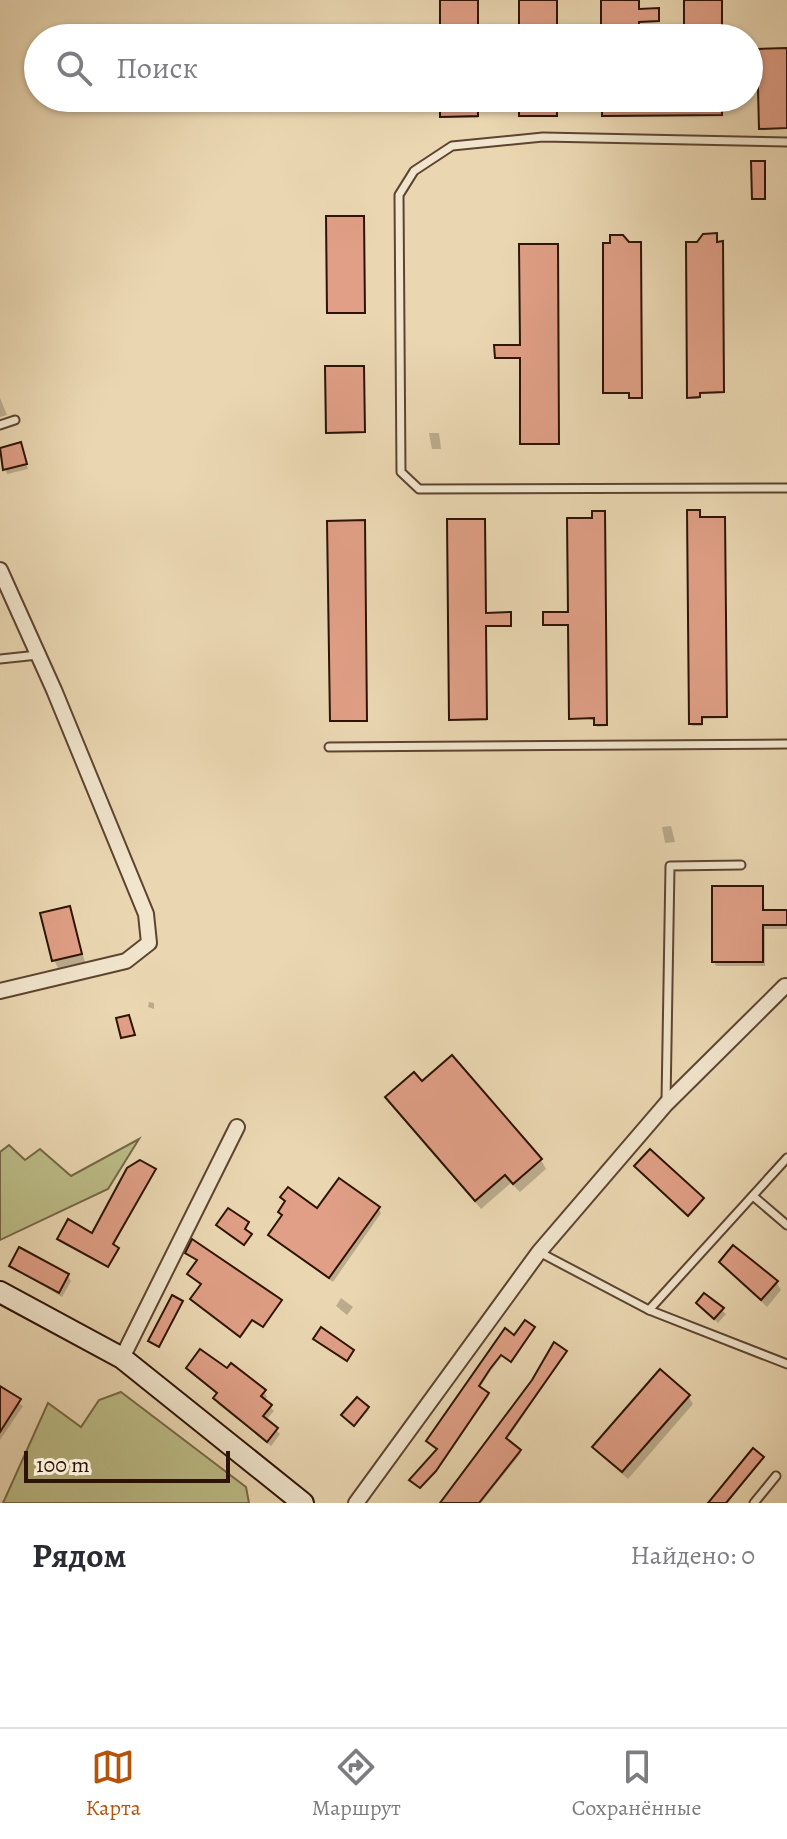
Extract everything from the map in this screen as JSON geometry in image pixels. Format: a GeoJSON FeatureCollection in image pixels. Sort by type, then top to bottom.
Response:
{"type":"FeatureCollection","features":[{"type":"Feature","properties":{"kind":"main road"},"geometry":{"type":"LineString","coordinates":[[0,1292],[122,1358],[282,1492],[303,1503]]}},
{"type":"Feature","properties":{"kind":"street"},"geometry":{"type":"LineString","coordinates":[[0,570],[146,914],[149,943],[126,961],[0,991]]}},
{"type":"Feature","properties":{"kind":"street"},"geometry":{"type":"LineString","coordinates":[[356,1503],[539,1252],[666,1104],[785,986]]}},
{"type":"Feature","properties":{"kind":"street"},"geometry":{"type":"LineString","coordinates":[[122,1358],[237,1127]]}},
{"type":"Feature","properties":{"kind":"lane"},"geometry":{"type":"LineString","coordinates":[[787,142],[543,137],[452,146],[414,171],[399,195],[401,472],[419,489],[787,488]]}},
{"type":"Feature","properties":{"kind":"lane"},"geometry":{"type":"LineString","coordinates":[[0,425],[15,420]]}},
{"type":"Feature","properties":{"kind":"lane"},"geometry":{"type":"LineString","coordinates":[[0,659],[38,655]]}},
{"type":"Feature","properties":{"kind":"lane"},"geometry":{"type":"LineString","coordinates":[[329,747],[787,744]]}},
{"type":"Feature","properties":{"kind":"lane"},"geometry":{"type":"LineString","coordinates":[[666,1104],[670,866],[741,865]]}},
{"type":"Feature","properties":{"kind":"lane"},"geometry":{"type":"LineString","coordinates":[[649,1310],[787,1158]]}},
{"type":"Feature","properties":{"kind":"lane"},"geometry":{"type":"LineString","coordinates":[[753,1196],[787,1225]]}},
{"type":"Feature","properties":{"kind":"lane"},"geometry":{"type":"LineString","coordinates":[[539,1252],[649,1310],[787,1364]]}},
{"type":"Feature","properties":{"kind":"lane"},"geometry":{"type":"LineString","coordinates":[[754,1503],[776,1476]]}},
{"type":"Feature","properties":{"kind":"green space"},"geometry":{"type":"Polygon","coordinates":[[[139,1139],[108,1189],[0,1240],[0,1152],[9,1145],[25,1160],[40,1149],[71,1176],[139,1139]]]}},
{"type":"Feature","properties":{"kind":"green space"},"geometry":{"type":"Polygon","coordinates":[[[121,1392],[246,1487],[249,1503],[3,1503],[48,1403],[81,1427],[99,1400],[121,1392]]]}},
{"type":"Feature","properties":{"kind":"building"},"geometry":{"type":"Polygon","coordinates":[[[440,0],[478,0],[478,24],[440,24],[440,0]]]}},
{"type":"Feature","properties":{"kind":"building"},"geometry":{"type":"Polygon","coordinates":[[[519,0],[557,0],[557,24],[519,24],[519,0]]]}},
{"type":"Feature","properties":{"kind":"building"},"geometry":{"type":"Polygon","coordinates":[[[601,0],[639,0],[639,9],[659,8],[659,21],[601,24],[601,0]]]}},
{"type":"Feature","properties":{"kind":"building"},"geometry":{"type":"Polygon","coordinates":[[[684,0],[722,0],[722,24],[684,24],[684,0]]]}},
{"type":"Feature","properties":{"kind":"building"},"geometry":{"type":"Polygon","coordinates":[[[787,48],[787,128],[759,129],[759,112],[763,112],[763,49],[787,48]]]}},
{"type":"Feature","properties":{"kind":"building"},"geometry":{"type":"Polygon","coordinates":[[[440,112],[478,112],[478,116],[440,117],[440,112]]]}},
{"type":"Feature","properties":{"kind":"building"},"geometry":{"type":"Polygon","coordinates":[[[519,112],[557,112],[557,116],[519,116],[519,112]]]}},
{"type":"Feature","properties":{"kind":"building"},"geometry":{"type":"Polygon","coordinates":[[[602,112],[722,112],[722,115],[602,116],[602,112]]]}},
{"type":"Feature","properties":{"kind":"building"},"geometry":{"type":"Polygon","coordinates":[[[751,161],[765,161],[765,199],[752,199],[751,161]]]}},
{"type":"Feature","properties":{"kind":"building"},"geometry":{"type":"Polygon","coordinates":[[[326,216],[364,216],[365,313],[327,313],[326,216]]]}},
{"type":"Feature","properties":{"kind":"building"},"geometry":{"type":"Polygon","coordinates":[[[717,233],[717,242],[723,241],[724,392],[700,393],[700,397],[687,398],[686,242],[697,242],[703,234],[717,233]]]}},
{"type":"Feature","properties":{"kind":"building"},"geometry":{"type":"Polygon","coordinates":[[[610,235],[623,235],[629,242],[641,242],[642,398],[629,398],[629,393],[603,393],[603,243],[610,243],[610,235]]]}},
{"type":"Feature","properties":{"kind":"building"},"geometry":{"type":"Polygon","coordinates":[[[519,244],[558,244],[559,444],[520,444],[520,358],[495,358],[494,345],[520,345],[519,244]]]}},
{"type":"Feature","properties":{"kind":"building"},"geometry":{"type":"Polygon","coordinates":[[[325,366],[364,366],[365,432],[326,433],[325,366]]]}},
{"type":"Feature","properties":{"kind":"building"},"geometry":{"type":"Polygon","coordinates":[[[21,442],[27,464],[3,470],[0,448],[21,442]]]}},
{"type":"Feature","properties":{"kind":"building"},"geometry":{"type":"Polygon","coordinates":[[[687,510],[700,510],[700,517],[725,517],[727,717],[702,717],[702,724],[689,724],[687,510]]]}},
{"type":"Feature","properties":{"kind":"building"},"geometry":{"type":"Polygon","coordinates":[[[592,511],[605,511],[607,725],[594,725],[594,718],[569,719],[568,625],[543,625],[543,612],[568,612],[567,518],[592,518],[592,511]]]}},
{"type":"Feature","properties":{"kind":"building"},"geometry":{"type":"Polygon","coordinates":[[[447,519],[485,519],[486,613],[511,612],[511,626],[486,626],[487,719],[449,720],[447,519]]]}},
{"type":"Feature","properties":{"kind":"building"},"geometry":{"type":"Polygon","coordinates":[[[365,520],[367,721],[330,721],[327,521],[365,520]]]}},
{"type":"Feature","properties":{"kind":"building"},"geometry":{"type":"Polygon","coordinates":[[[712,886],[763,886],[763,910],[787,910],[787,925],[763,925],[763,962],[712,962],[712,886]]]}},
{"type":"Feature","properties":{"kind":"building"},"geometry":{"type":"Polygon","coordinates":[[[70,906],[82,954],[52,961],[40,913],[70,906]]]}},
{"type":"Feature","properties":{"kind":"building"},"geometry":{"type":"Polygon","coordinates":[[[129,1015],[135,1035],[121,1038],[116,1018],[129,1015]]]}},
{"type":"Feature","properties":{"kind":"building"},"geometry":{"type":"Polygon","coordinates":[[[452,1055],[542,1159],[513,1184],[505,1175],[475,1201],[385,1097],[414,1072],[422,1081],[452,1055]]]}},
{"type":"Feature","properties":{"kind":"building"},"geometry":{"type":"Polygon","coordinates":[[[650,1149],[704,1198],[688,1216],[634,1166],[650,1149]]]}},
{"type":"Feature","properties":{"kind":"building"},"geometry":{"type":"Polygon","coordinates":[[[140,1160],[156,1169],[113,1244],[119,1248],[108,1267],[57,1239],[68,1219],[92,1233],[127,1168],[140,1160]]]}},
{"type":"Feature","properties":{"kind":"building"},"geometry":{"type":"Polygon","coordinates":[[[339,1178],[380,1207],[329,1278],[268,1235],[282,1215],[278,1212],[285,1201],[280,1197],[288,1187],[317,1208],[339,1178]]]}},
{"type":"Feature","properties":{"kind":"building"},"geometry":{"type":"Polygon","coordinates":[[[228,1208],[249,1222],[245,1229],[252,1234],[244,1245],[216,1225],[228,1208]]]}},
{"type":"Feature","properties":{"kind":"building"},"geometry":{"type":"Polygon","coordinates":[[[192,1239],[282,1300],[263,1327],[252,1320],[240,1337],[190,1299],[201,1284],[187,1274],[197,1260],[185,1253],[192,1239]]]}},
{"type":"Feature","properties":{"kind":"building"},"geometry":{"type":"Polygon","coordinates":[[[733,1245],[778,1281],[761,1300],[719,1262],[733,1245]]]}},
{"type":"Feature","properties":{"kind":"building"},"geometry":{"type":"Polygon","coordinates":[[[19,1247],[69,1274],[59,1293],[9,1266],[19,1247]]]}},
{"type":"Feature","properties":{"kind":"building"},"geometry":{"type":"Polygon","coordinates":[[[704,1293],[724,1308],[714,1319],[696,1303],[704,1293]]]}},
{"type":"Feature","properties":{"kind":"building"},"geometry":{"type":"Polygon","coordinates":[[[172,1295],[183,1301],[159,1347],[148,1341],[172,1295]]]}},
{"type":"Feature","properties":{"kind":"building"},"geometry":{"type":"Polygon","coordinates":[[[525,1320],[535,1327],[511,1362],[501,1355],[490,1369],[479,1386],[489,1393],[436,1471],[420,1488],[409,1480],[437,1449],[426,1441],[505,1328],[514,1335],[525,1320]]]}},
{"type":"Feature","properties":{"kind":"building"},"geometry":{"type":"Polygon","coordinates":[[[321,1327],[354,1350],[347,1361],[313,1339],[321,1327]]]}},
{"type":"Feature","properties":{"kind":"building"},"geometry":{"type":"Polygon","coordinates":[[[554,1342],[567,1351],[506,1438],[521,1450],[479,1503],[440,1503],[532,1380],[554,1342]]]}},
{"type":"Feature","properties":{"kind":"building"},"geometry":{"type":"Polygon","coordinates":[[[200,1349],[227,1368],[231,1363],[266,1390],[261,1396],[272,1405],[263,1416],[278,1428],[267,1442],[213,1398],[217,1393],[186,1368],[200,1349]]]}},
{"type":"Feature","properties":{"kind":"building"},"geometry":{"type":"Polygon","coordinates":[[[660,1369],[690,1395],[622,1472],[592,1447],[660,1369]]]}},
{"type":"Feature","properties":{"kind":"building"},"geometry":{"type":"Polygon","coordinates":[[[0,1386],[21,1399],[0,1432],[0,1386]]]}},
{"type":"Feature","properties":{"kind":"building"},"geometry":{"type":"Polygon","coordinates":[[[357,1397],[369,1407],[354,1426],[341,1415],[357,1397]]]}},
{"type":"Feature","properties":{"kind":"building"},"geometry":{"type":"Polygon","coordinates":[[[753,1448],[764,1457],[726,1503],[708,1503],[753,1448]]]}}]}
